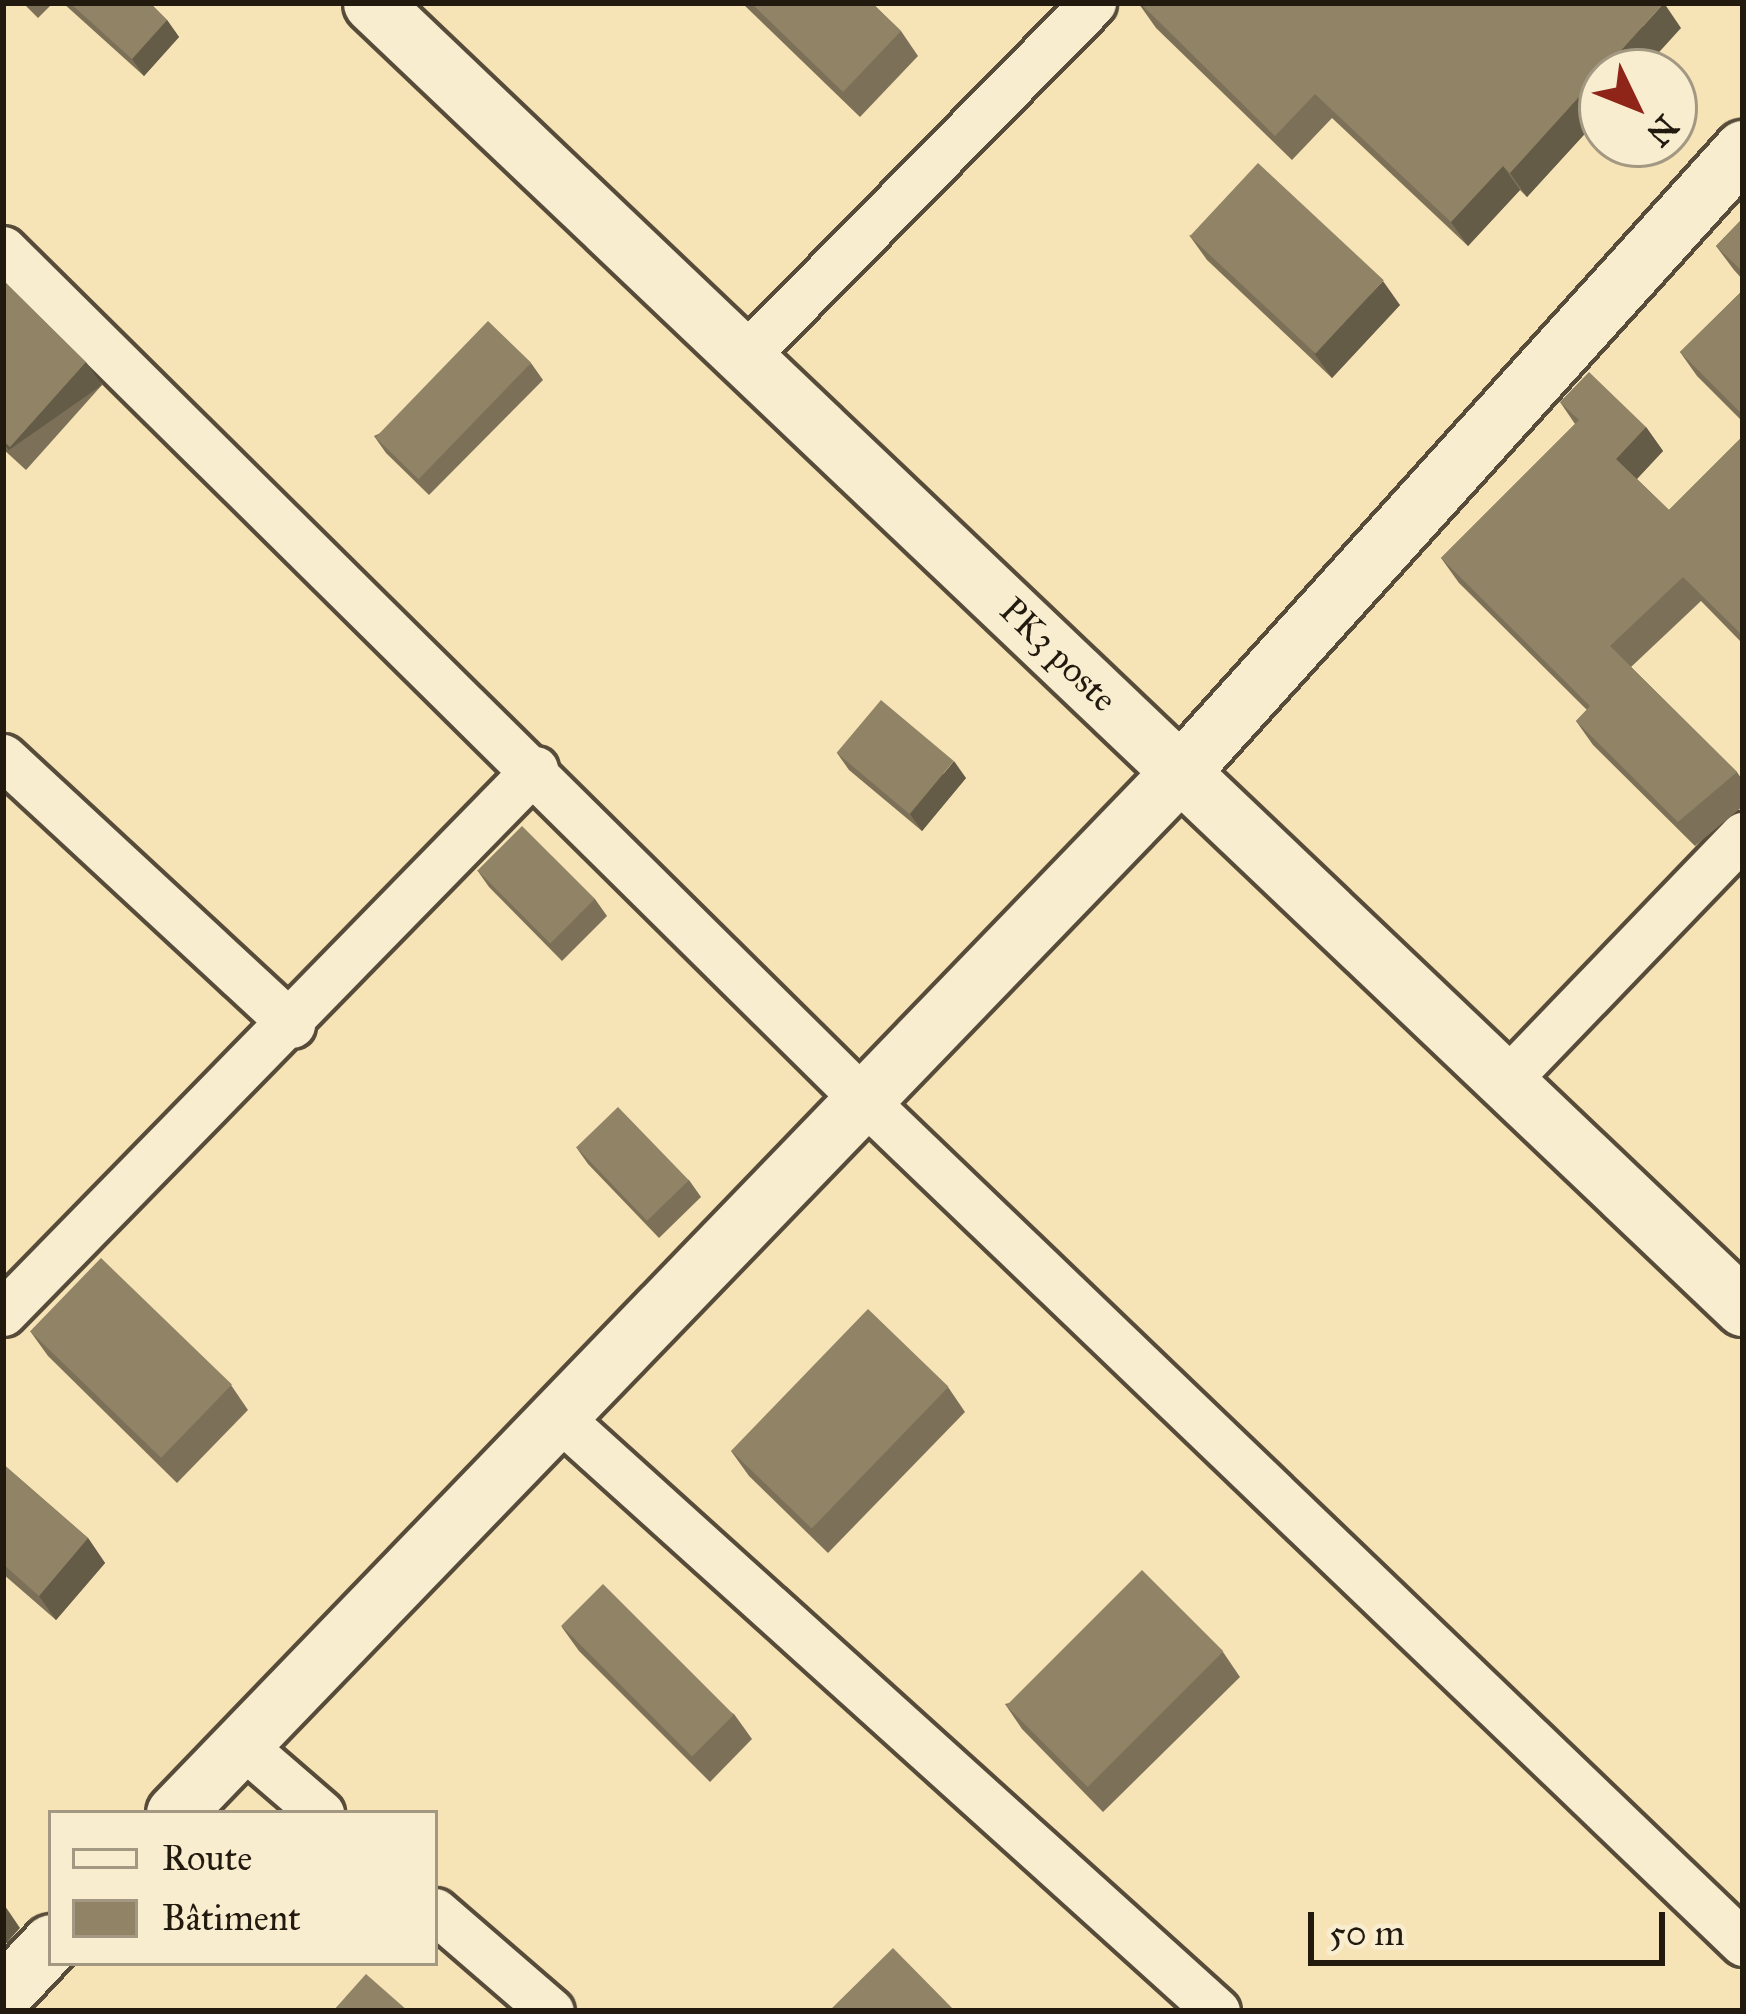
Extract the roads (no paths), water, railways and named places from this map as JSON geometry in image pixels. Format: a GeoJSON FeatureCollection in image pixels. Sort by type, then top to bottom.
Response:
{"type":"FeatureCollection","features":[{"type":"Feature","properties":{"kind":"street"},"geometry":{"type":"LineString","coordinates":[[744,356],[1093,3]]}},
{"type":"Feature","properties":{"kind":"street","name":"PK3 poste"},"geometry":{"type":"LineString","coordinates":[[382,6],[1743,1307]]}},
{"type":"Feature","properties":{"kind":"street"},"geometry":{"type":"LineString","coordinates":[[178,1810],[1180,772],[1743,149]]}},
{"type":"Feature","properties":{"kind":"street"},"geometry":{"type":"LineString","coordinates":[[3,249],[866,1102],[1743,1943]]}},
{"type":"Feature","properties":{"kind":"street"},"geometry":{"type":"LineString","coordinates":[[3,757],[292,1025]]}},
{"type":"Feature","properties":{"kind":"street"},"geometry":{"type":"LineString","coordinates":[[3,1313],[292,1025],[535,770]]}},
{"type":"Feature","properties":{"kind":"street"},"geometry":{"type":"LineString","coordinates":[[1505,1082],[1743,835]]}},
{"type":"Feature","properties":{"kind":"street"},"geometry":{"type":"LineString","coordinates":[[560,1418],[1217,2011]]}},
{"type":"Feature","properties":{"kind":"street"},"geometry":{"type":"LineString","coordinates":[[241,1744],[318,1810]]}},
{"type":"Feature","properties":{"kind":"street"},"geometry":{"type":"LineString","coordinates":[[438,1914],[551,2011]]}},
{"type":"Feature","properties":{"kind":"street"},"geometry":{"type":"LineString","coordinates":[[3,1994],[48,1946]]}}]}
